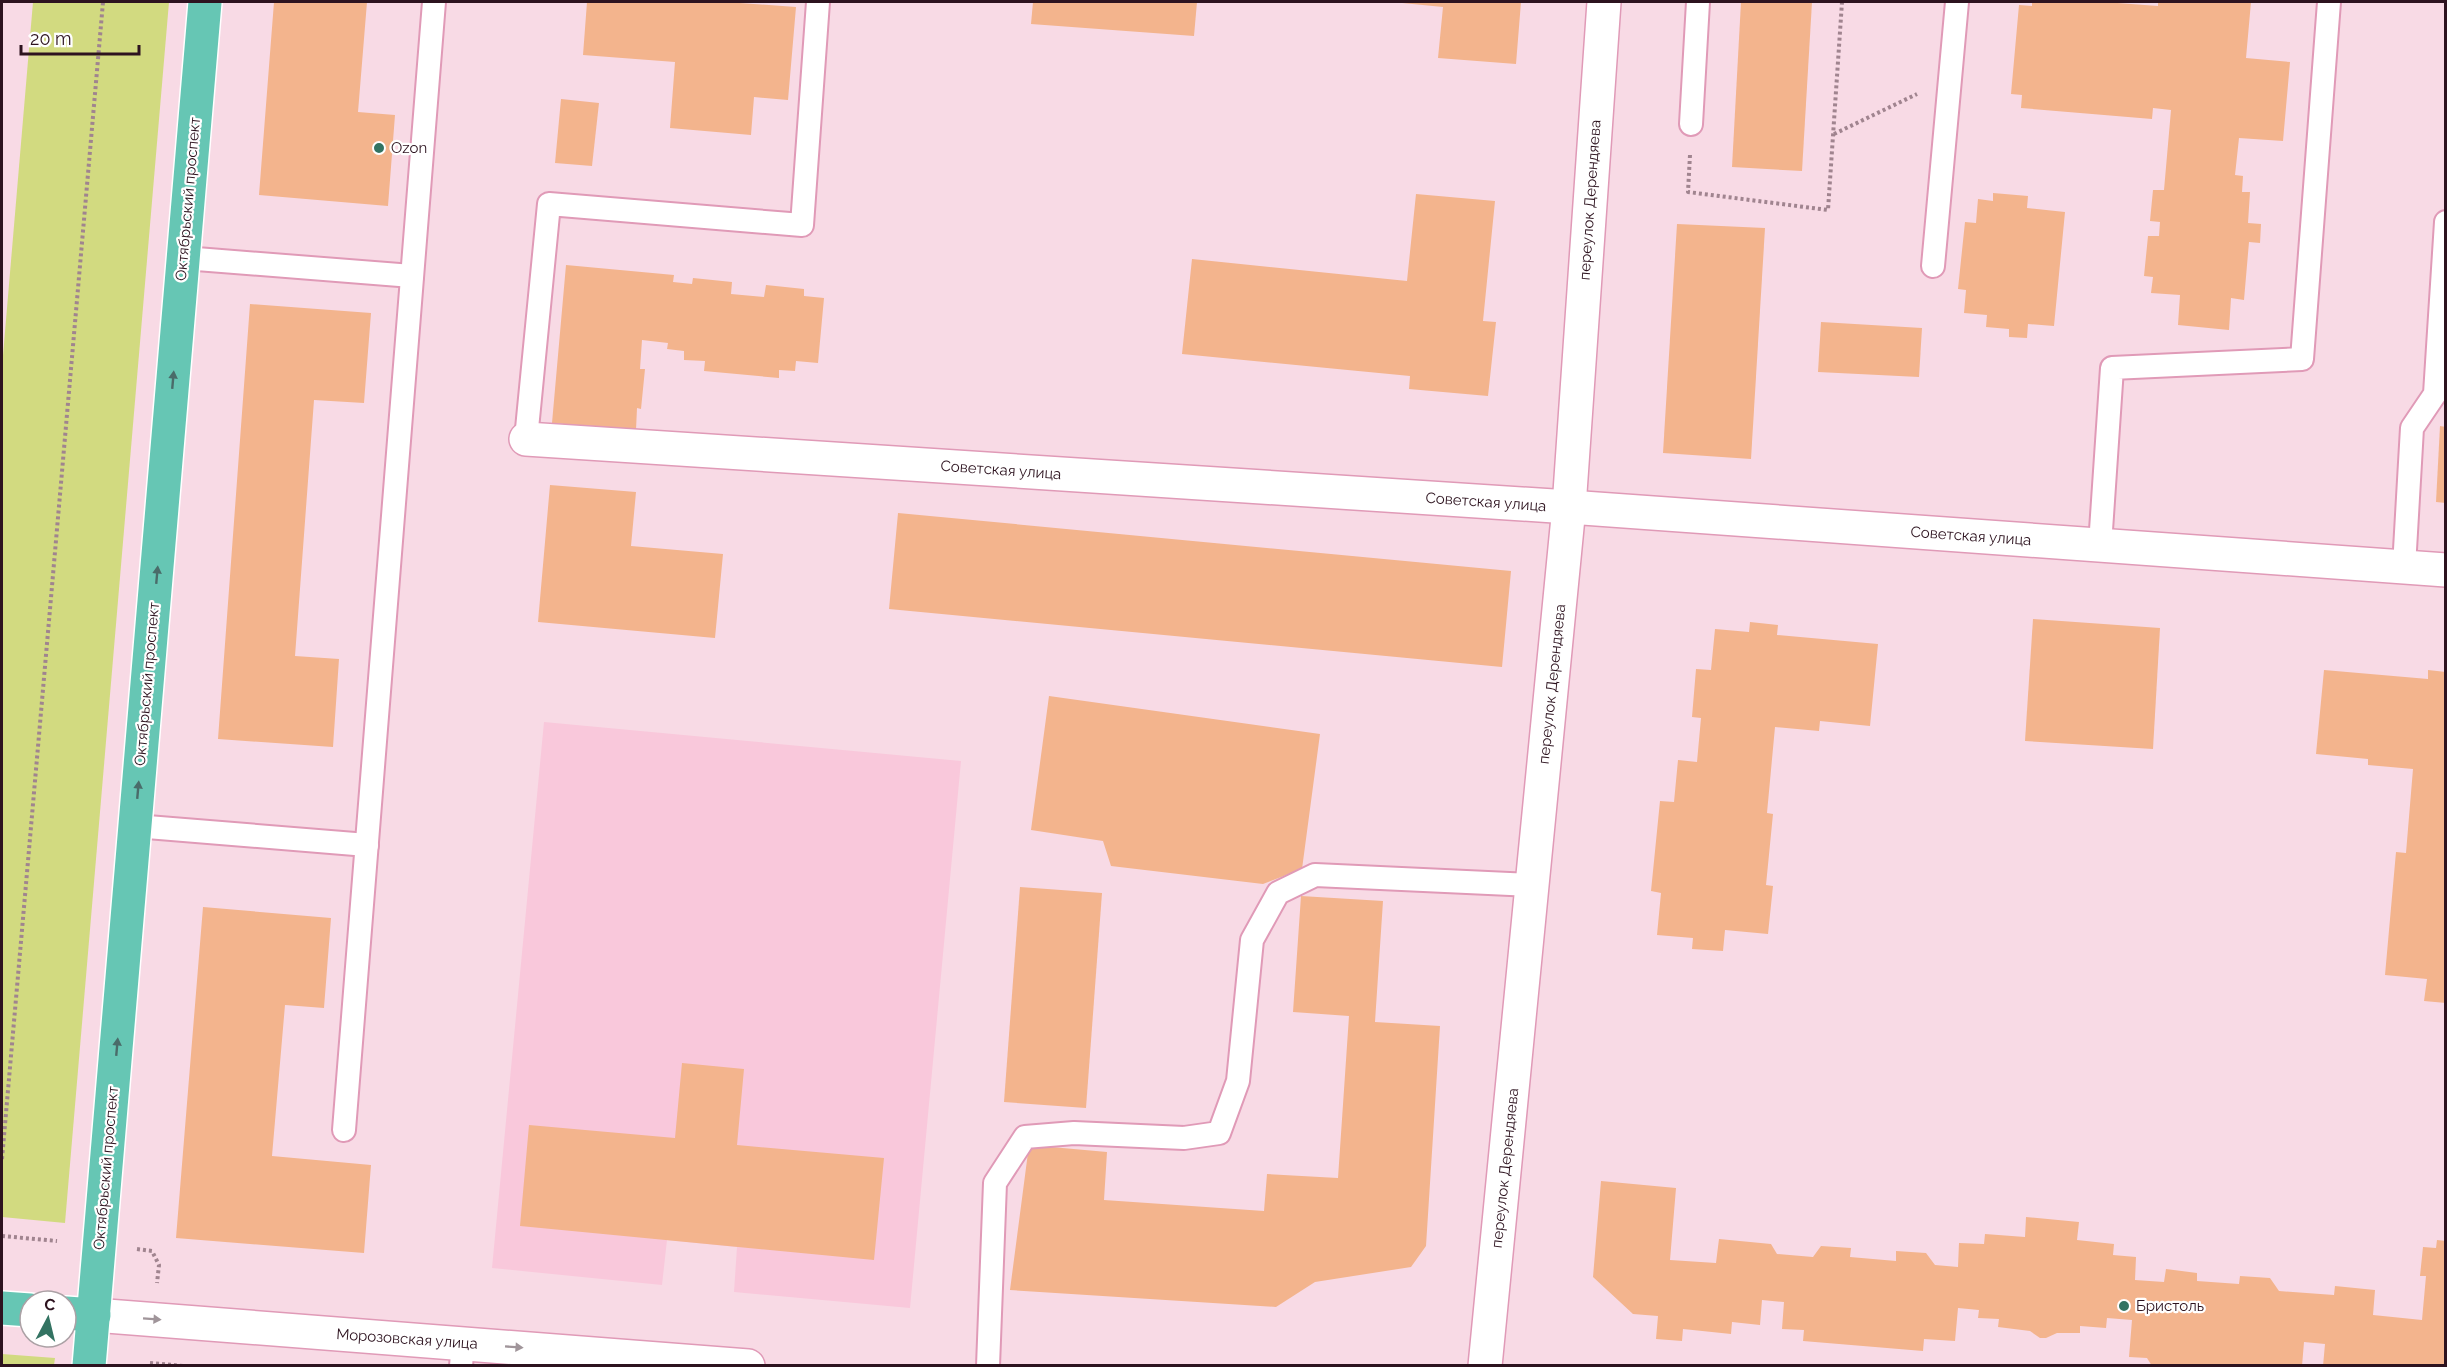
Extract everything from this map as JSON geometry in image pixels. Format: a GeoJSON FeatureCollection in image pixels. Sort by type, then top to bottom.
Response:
{"type":"FeatureCollection","features":[{"type":"Feature","properties":{"kind":"main road","name":"Октябрьский проспект"},"geometry":{"type":"LineString","coordinates":[[89,1365],[80,1314],[135,825],[205,2]]}},
{"type":"Feature","properties":{"kind":"main road"},"geometry":{"type":"LineString","coordinates":[[2,1308],[18,1309]]}},
{"type":"Feature","properties":{"kind":"street","name":"переулок Дерендяева"},"geometry":{"type":"LineString","coordinates":[[1485,1365],[1569,507],[1604,2]]}},
{"type":"Feature","properties":{"kind":"street","name":"Советская улица"},"geometry":{"type":"LineString","coordinates":[[526,439],[1569,507],[2445,570]]}},
{"type":"Feature","properties":{"kind":"street","name":"Морозовская улица"},"geometry":{"type":"LineString","coordinates":[[80,1314],[462,1354],[748,1365]]}},
{"type":"Feature","properties":{"kind":"lane"},"geometry":{"type":"LineString","coordinates":[[344,1130],[434,2]]}},
{"type":"Feature","properties":{"kind":"lane"},"geometry":{"type":"LineString","coordinates":[[526,439],[549,204],[802,225],[819,2]]}},
{"type":"Feature","properties":{"kind":"lane"},"geometry":{"type":"LineString","coordinates":[[1691,124],[1698,2]]}},
{"type":"Feature","properties":{"kind":"lane"},"geometry":{"type":"LineString","coordinates":[[1933,266],[1957,2]]}},
{"type":"Feature","properties":{"kind":"lane"},"geometry":{"type":"LineString","coordinates":[[2100,545],[2112,368],[2302,359],[2329,2]]}},
{"type":"Feature","properties":{"kind":"lane"},"geometry":{"type":"LineString","coordinates":[[2404,567],[2412,428],[2435,394],[2445,222]]}},
{"type":"Feature","properties":{"kind":"lane"},"geometry":{"type":"LineString","coordinates":[[184,258],[412,276]]}},
{"type":"Feature","properties":{"kind":"lane"},"geometry":{"type":"LineString","coordinates":[[135,825],[367,845]]}},
{"type":"Feature","properties":{"kind":"lane"},"geometry":{"type":"LineString","coordinates":[[988,1365],[995,1183],[1025,1137],[1074,1133],[1184,1138],[1218,1132],[1238,1081],[1251,940],[1278,893],[1315,875],[1532,885]]}},
{"type":"Feature","properties":{"kind":"path"},"geometry":{"type":"LineString","coordinates":[[2,1159],[103,2]]}},
{"type":"Feature","properties":{"kind":"path"},"geometry":{"type":"LineString","coordinates":[[1691,124],[1688,192],[1828,210],[1842,2]]}},
{"type":"Feature","properties":{"kind":"path"},"geometry":{"type":"LineString","coordinates":[[1833,134],[1950,78]]}},
{"type":"Feature","properties":{"kind":"path"},"geometry":{"type":"LineString","coordinates":[[2,1236],[57,1241]]}},
{"type":"Feature","properties":{"kind":"path"},"geometry":{"type":"LineString","coordinates":[[152,1251],[159,1265],[156,1294]]}},
{"type":"Feature","properties":{"kind":"path"},"geometry":{"type":"LineString","coordinates":[[150,1363],[184,1365]]}},
{"type":"Feature","properties":{"kind":"shaded area"},"geometry":{"type":"Polygon","coordinates":[[[544,722],[961,761],[910,1308],[734,1292],[737,1247],[667,1240],[662,1285],[492,1268],[544,722]]]}},
{"type":"Feature","properties":{"kind":"green space"},"geometry":{"type":"Polygon","coordinates":[[[33,2],[169,2],[65,1223],[2,1217],[2,367],[33,2]]]}},
{"type":"Feature","properties":{"kind":"green space"},"geometry":{"type":"Polygon","coordinates":[[[2,1354],[55,1358],[54,1365],[2,1365],[2,1354]]]}},
{"type":"Feature","properties":{"kind":"building"},"geometry":{"type":"Polygon","coordinates":[[[274,2],[367,2],[358,112],[395,115],[388,206],[259,195],[274,2]]]}},
{"type":"Feature","properties":{"kind":"building"},"geometry":{"type":"Polygon","coordinates":[[[587,2],[726,2],[796,7],[788,100],[754,97],[751,135],[670,128],[675,62],[583,55],[587,2]]]}},
{"type":"Feature","properties":{"kind":"building"},"geometry":{"type":"Polygon","coordinates":[[[1033,2],[1197,2],[1194,36],[1031,24],[1033,2]]]}},
{"type":"Feature","properties":{"kind":"building"},"geometry":{"type":"Polygon","coordinates":[[[1392,2],[1521,2],[1516,64],[1438,58],[1443,7],[1392,2]]]}},
{"type":"Feature","properties":{"kind":"building"},"geometry":{"type":"Polygon","coordinates":[[[1741,2],[1812,2],[1802,171],[1732,167],[1741,2]]]}},
{"type":"Feature","properties":{"kind":"building"},"geometry":{"type":"Polygon","coordinates":[[[2032,2],[2104,2],[2158,6],[2158,2],[2251,2],[2246,58],[2290,62],[2283,141],[2239,138],[2235,175],[2243,176],[2242,192],[2250,192],[2248,223],[2261,224],[2260,243],[2249,242],[2244,300],[2231,298],[2229,330],[2178,325],[2180,295],[2151,293],[2153,277],[2144,276],[2148,236],[2159,236],[2160,222],[2150,221],[2153,190],[2164,190],[2171,110],[2153,108],[2152,119],[2021,108],[2022,95],[2011,94],[2019,5],[2032,6],[2032,2]]]}},
{"type":"Feature","properties":{"kind":"building"},"geometry":{"type":"Polygon","coordinates":[[[561,99],[599,103],[592,166],[555,163],[561,99]]]}},
{"type":"Feature","properties":{"kind":"building"},"geometry":{"type":"Polygon","coordinates":[[[1993,193],[2028,196],[2027,208],[2065,212],[2054,326],[2028,324],[2027,338],[2009,337],[2009,329],[1986,327],[1987,315],[1964,313],[1966,290],[1958,289],[1965,222],[1976,223],[1978,199],[1993,201],[1993,193]]]}},
{"type":"Feature","properties":{"kind":"building"},"geometry":{"type":"Polygon","coordinates":[[[1416,194],[1495,201],[1483,321],[1496,322],[1488,396],[1409,389],[1410,376],[1182,354],[1192,259],[1407,281],[1416,194]]]}},
{"type":"Feature","properties":{"kind":"building"},"geometry":{"type":"Polygon","coordinates":[[[1677,224],[1765,228],[1751,459],[1663,453],[1677,224]]]}},
{"type":"Feature","properties":{"kind":"building"},"geometry":{"type":"Polygon","coordinates":[[[566,265],[674,275],[673,282],[692,284],[693,278],[732,282],[731,294],[764,297],[766,285],[804,289],[804,296],[824,298],[818,363],[796,361],[795,371],[779,370],[779,378],[704,371],[705,361],[684,360],[684,351],[667,349],[668,343],[642,340],[640,369],[645,369],[641,409],[637,408],[636,430],[552,423],[566,265]]]}},
{"type":"Feature","properties":{"kind":"building"},"geometry":{"type":"Polygon","coordinates":[[[250,304],[371,313],[364,403],[314,400],[295,656],[339,659],[333,747],[218,739],[250,304]]]}},
{"type":"Feature","properties":{"kind":"building"},"geometry":{"type":"Polygon","coordinates":[[[1821,322],[1922,328],[1919,377],[1818,372],[1821,322]]]}},
{"type":"Feature","properties":{"kind":"building"},"geometry":{"type":"Polygon","coordinates":[[[2440,426],[2446,427],[2446,503],[2436,502],[2440,426]]]}},
{"type":"Feature","properties":{"kind":"building"},"geometry":{"type":"Polygon","coordinates":[[[550,485],[636,492],[631,546],[723,554],[715,638],[538,622],[550,485]]]}},
{"type":"Feature","properties":{"kind":"building"},"geometry":{"type":"Polygon","coordinates":[[[898,513],[1511,571],[1502,667],[889,609],[898,513]]]}},
{"type":"Feature","properties":{"kind":"building"},"geometry":{"type":"Polygon","coordinates":[[[2033,619],[2160,628],[2153,749],[2025,741],[2033,619]]]}},
{"type":"Feature","properties":{"kind":"building"},"geometry":{"type":"Polygon","coordinates":[[[1750,622],[1778,625],[1777,635],[1878,644],[1870,726],[1820,721],[1819,731],[1775,727],[1767,813],[1773,814],[1766,885],[1773,886],[1768,934],[1725,930],[1723,951],[1692,949],[1693,938],[1657,935],[1661,893],[1651,891],[1660,801],[1674,802],[1678,760],[1697,762],[1701,718],[1692,717],[1696,669],[1711,670],[1715,629],[1749,632],[1750,622]]]}},
{"type":"Feature","properties":{"kind":"building"},"geometry":{"type":"Polygon","coordinates":[[[2324,670],[2428,679],[2428,670],[2446,672],[2446,1003],[2424,1001],[2427,979],[2385,975],[2396,852],[2406,853],[2413,769],[2368,765],[2368,759],[2316,754],[2324,670]]]}},
{"type":"Feature","properties":{"kind":"building"},"geometry":{"type":"Polygon","coordinates":[[[1049,696],[1320,734],[1302,869],[1263,884],[1111,866],[1103,841],[1031,830],[1049,696]]]}},
{"type":"Feature","properties":{"kind":"building"},"geometry":{"type":"Polygon","coordinates":[[[1020,887],[1102,893],[1086,1108],[1004,1102],[1020,887]]]}},
{"type":"Feature","properties":{"kind":"building"},"geometry":{"type":"Polygon","coordinates":[[[1301,896],[1383,901],[1375,1022],[1440,1026],[1426,1246],[1411,1267],[1315,1282],[1276,1307],[1010,1290],[1029,1145],[1107,1152],[1104,1200],[1264,1211],[1267,1174],[1338,1178],[1349,1016],[1293,1012],[1301,896]]]}},
{"type":"Feature","properties":{"kind":"building"},"geometry":{"type":"Polygon","coordinates":[[[203,907],[331,918],[324,1008],[285,1005],[272,1156],[371,1165],[364,1253],[176,1238],[203,907]]]}},
{"type":"Feature","properties":{"kind":"building"},"geometry":{"type":"Polygon","coordinates":[[[682,1063],[744,1069],[737,1145],[884,1158],[874,1260],[520,1226],[529,1125],[675,1138],[682,1063]]]}},
{"type":"Feature","properties":{"kind":"building"},"geometry":{"type":"Polygon","coordinates":[[[1601,1181],[1676,1188],[1670,1260],[1716,1263],[1719,1239],[1771,1244],[1777,1254],[1813,1257],[1821,1246],[1851,1248],[1850,1257],[1896,1261],[1896,1251],[1926,1253],[1935,1265],[1958,1267],[1959,1243],[1984,1244],[1985,1234],[2025,1237],[2026,1217],[2079,1222],[2077,1240],[2114,1244],[2113,1255],[2136,1257],[2135,1280],[2164,1282],[2166,1269],[2197,1273],[2197,1281],[2239,1284],[2240,1276],[2270,1278],[2279,1291],[2334,1295],[2335,1286],[2375,1290],[2373,1315],[2422,1320],[2426,1276],[2420,1276],[2423,1247],[2436,1248],[2437,1240],[2446,1241],[2446,1366],[2323,1366],[2325,1344],[2304,1342],[2302,1366],[2152,1366],[2147,1358],[2129,1357],[2132,1320],[2107,1318],[2106,1328],[2080,1326],[2080,1333],[2057,1333],[2040,1338],[2030,1331],[1998,1327],[1999,1319],[1978,1318],[1979,1310],[1958,1308],[1955,1341],[1924,1339],[1923,1351],[1803,1341],[1804,1330],[1782,1329],[1784,1302],[1762,1300],[1760,1325],[1732,1322],[1731,1334],[1683,1329],[1682,1341],[1656,1339],[1658,1316],[1633,1314],[1593,1277],[1601,1181]]]}},
{"type":"Feature","properties":{"kind":"place","name":"Ozon"},"geometry":{"type":"Point","coordinates":[379,148]}},
{"type":"Feature","properties":{"kind":"place","name":"Бристоль"},"geometry":{"type":"Point","coordinates":[2124,1306]}}]}
